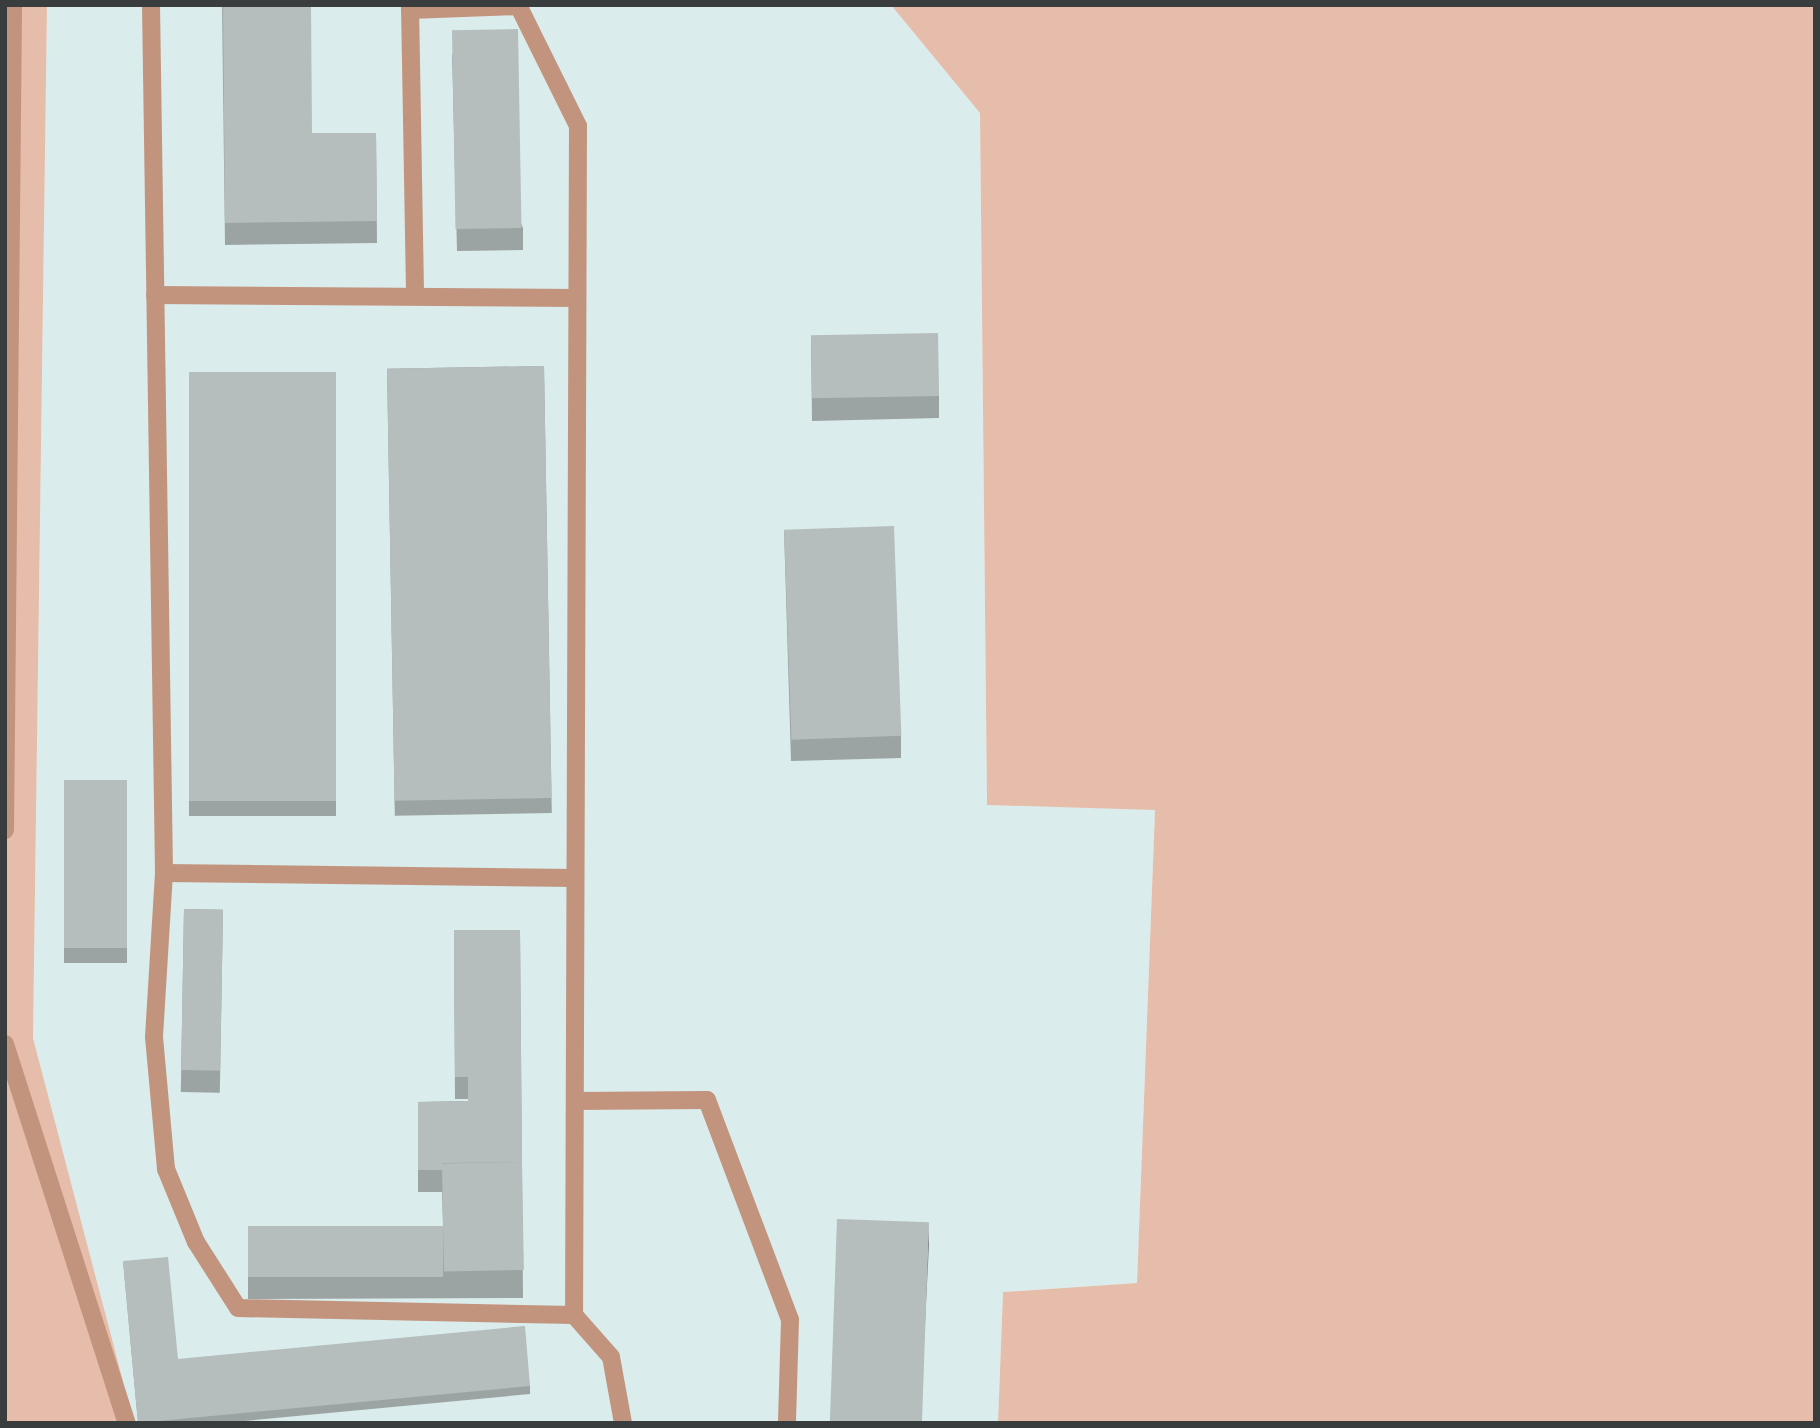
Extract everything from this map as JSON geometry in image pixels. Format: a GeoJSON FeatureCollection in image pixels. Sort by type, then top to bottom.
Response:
{"type":"FeatureCollection","features":[{"type":"Feature","properties":{"kind":"street"},"geometry":{"type":"LineString","coordinates":[[5,830],[13,5]]}},
{"type":"Feature","properties":{"kind":"street"},"geometry":{"type":"LineString","coordinates":[[151,5],[164,873],[154,1037],[166,1169],[196,1242],[238,1308],[574,1315]]}},
{"type":"Feature","properties":{"kind":"street"},"geometry":{"type":"LineString","coordinates":[[415,296],[410,8],[518,6],[578,126],[574,1315],[611,1357],[623,1423]]}},
{"type":"Feature","properties":{"kind":"street"},"geometry":{"type":"LineString","coordinates":[[155,295],[577,298]]}},
{"type":"Feature","properties":{"kind":"street"},"geometry":{"type":"LineString","coordinates":[[164,873],[575,878]]}},
{"type":"Feature","properties":{"kind":"street"},"geometry":{"type":"LineString","coordinates":[[5,1044],[127,1423]]}},
{"type":"Feature","properties":{"kind":"street"},"geometry":{"type":"LineString","coordinates":[[575,1101],[707,1100],[790,1320],[787,1423]]}},
{"type":"Feature","properties":{"kind":"shaded area"},"geometry":{"type":"Polygon","coordinates":[[[5,5],[47,5],[33,1038],[134,1423],[5,1423],[5,5]]]}},
{"type":"Feature","properties":{"kind":"shaded area"},"geometry":{"type":"Polygon","coordinates":[[[47,5],[891,5],[980,113],[987,805],[1155,809],[1137,1283],[1003,1292],[998,1423],[134,1423],[33,1038],[47,5]]]}},
{"type":"Feature","properties":{"kind":"shaded area"},"geometry":{"type":"Polygon","coordinates":[[[891,5],[1815,5],[1815,1423],[998,1423],[1003,1292],[1137,1283],[1155,810],[987,805],[980,113],[891,5]]]}},
{"type":"Feature","properties":{"kind":"building"},"geometry":{"type":"Polygon","coordinates":[[[223,5],[311,5],[312,133],[376,133],[377,221],[225,223],[223,5]]]}},
{"type":"Feature","properties":{"kind":"building"},"geometry":{"type":"Polygon","coordinates":[[[518,29],[521,228],[455,229],[452,30],[518,29]]]}},
{"type":"Feature","properties":{"kind":"building"},"geometry":{"type":"Polygon","coordinates":[[[938,333],[939,396],[812,398],[811,335],[938,333]]]}},
{"type":"Feature","properties":{"kind":"building"},"geometry":{"type":"Polygon","coordinates":[[[544,366],[552,798],[395,801],[387,369],[544,366]]]}},
{"type":"Feature","properties":{"kind":"building"},"geometry":{"type":"Polygon","coordinates":[[[189,372],[336,372],[336,801],[189,801],[189,372]]]}},
{"type":"Feature","properties":{"kind":"building"},"geometry":{"type":"Polygon","coordinates":[[[894,526],[901,736],[791,740],[784,530],[894,526]]]}},
{"type":"Feature","properties":{"kind":"building"},"geometry":{"type":"Polygon","coordinates":[[[64,780],[127,780],[127,948],[64,948],[64,780]]]}},
{"type":"Feature","properties":{"kind":"building"},"geometry":{"type":"Polygon","coordinates":[[[184,909],[223,910],[220,1071],[181,1070],[184,909]]]}},
{"type":"Feature","properties":{"kind":"building"},"geometry":{"type":"Polygon","coordinates":[[[454,930],[520,930],[522,1162],[442,1163],[443,1170],[418,1170],[418,1102],[468,1101],[468,1077],[455,1077],[454,930]]]}},
{"type":"Feature","properties":{"kind":"building"},"geometry":{"type":"Polygon","coordinates":[[[522,1162],[524,1270],[444,1271],[442,1163],[522,1162]]]}},
{"type":"Feature","properties":{"kind":"building"},"geometry":{"type":"Polygon","coordinates":[[[837,1219],[929,1222],[922,1423],[830,1423],[837,1219]]]}},
{"type":"Feature","properties":{"kind":"building"},"geometry":{"type":"Polygon","coordinates":[[[248,1226],[443,1226],[443,1277],[248,1277],[248,1226]]]}},
{"type":"Feature","properties":{"kind":"building"},"geometry":{"type":"Polygon","coordinates":[[[168,1257],[178,1359],[525,1326],[530,1386],[138,1423],[123,1261],[168,1257]]]}}]}
